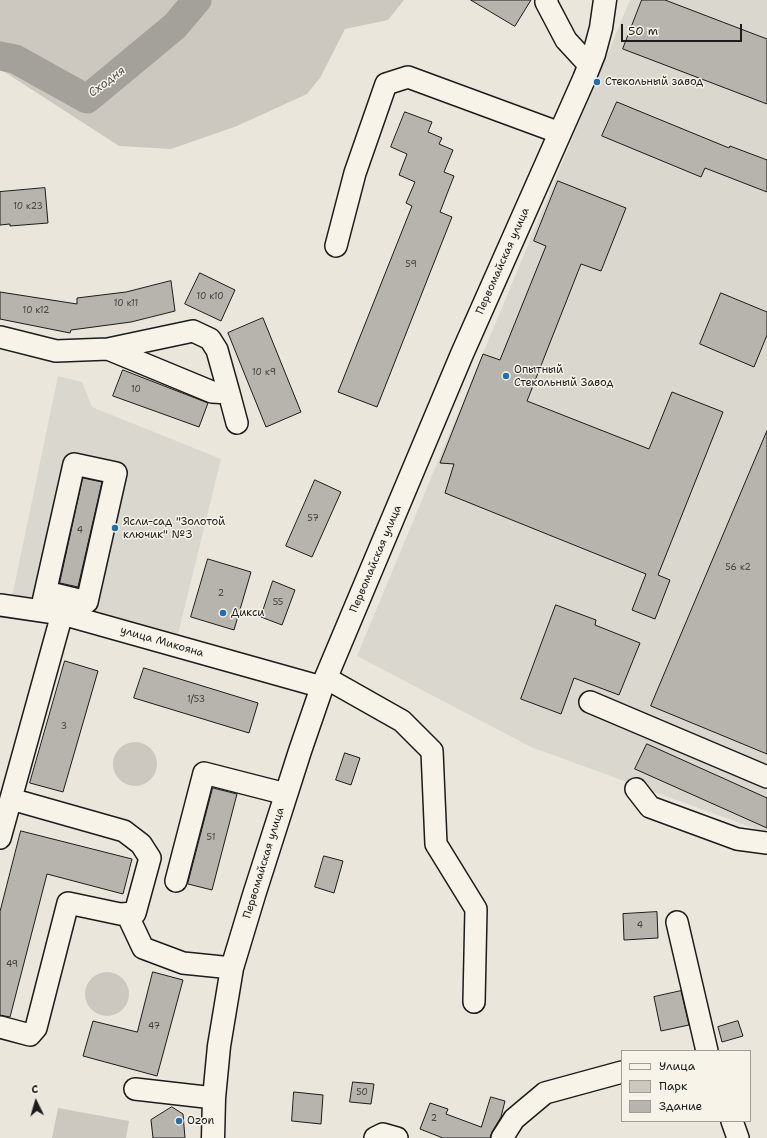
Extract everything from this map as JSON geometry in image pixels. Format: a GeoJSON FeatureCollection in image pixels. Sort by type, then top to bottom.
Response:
{"type":"FeatureCollection","features":[{"type":"Feature","properties":{"kind":"main road","name":"Первомайская улица"},"geometry":{"type":"LineString","coordinates":[[216,1137],[214,1098],[219,1046],[232,968],[286,794],[324,682],[462,354],[594,54],[601,28],[605,0]]}},
{"type":"Feature","properties":{"kind":"street"},"geometry":{"type":"LineString","coordinates":[[547,0],[546,2],[566,40],[589,65]]}},
{"type":"Feature","properties":{"kind":"street"},"geometry":{"type":"LineString","coordinates":[[336,246],[355,173],[386,84],[408,77],[560,133]]}},
{"type":"Feature","properties":{"kind":"street"},"geometry":{"type":"LineString","coordinates":[[0,337],[56,351],[108,349],[193,331],[210,338],[217,350],[237,422]]}},
{"type":"Feature","properties":{"kind":"street"},"geometry":{"type":"LineString","coordinates":[[108,349],[212,392],[229,393]]}},
{"type":"Feature","properties":{"kind":"street"},"geometry":{"type":"LineString","coordinates":[[74,464],[116,473],[86,602],[44,602],[74,464]]}},
{"type":"Feature","properties":{"kind":"street","name":"улица Микояна"},"geometry":{"type":"LineString","coordinates":[[0,605],[44,602],[62,614],[324,682],[402,721],[432,751],[436,844],[476,909],[474,1002]]}},
{"type":"Feature","properties":{"kind":"street"},"geometry":{"type":"LineString","coordinates":[[0,838],[62,614]]}},
{"type":"Feature","properties":{"kind":"street"},"geometry":{"type":"LineString","coordinates":[[590,702],[767,777]]}},
{"type":"Feature","properties":{"kind":"street"},"geometry":{"type":"LineString","coordinates":[[176,881],[204,773],[286,794]]}},
{"type":"Feature","properties":{"kind":"street"},"geometry":{"type":"LineString","coordinates":[[636,789],[650,807],[737,840],[767,844]]}},
{"type":"Feature","properties":{"kind":"street"},"geometry":{"type":"LineString","coordinates":[[0,1027],[30,1035],[36,1028],[68,903],[120,914],[135,913],[150,858],[141,844],[124,831],[11,799]]}},
{"type":"Feature","properties":{"kind":"street"},"geometry":{"type":"LineString","coordinates":[[127,914],[143,948],[183,964],[232,968]]}},
{"type":"Feature","properties":{"kind":"street"},"geometry":{"type":"LineString","coordinates":[[677,922],[707,1050]]}},
{"type":"Feature","properties":{"kind":"street"},"geometry":{"type":"LineString","coordinates":[[502,1138],[514,1119],[545,1093],[621,1072]]}},
{"type":"Feature","properties":{"kind":"street"},"geometry":{"type":"LineString","coordinates":[[136,1089],[214,1098]]}},
{"type":"Feature","properties":{"kind":"street"},"geometry":{"type":"LineString","coordinates":[[732,1122],[738,1138]]}},
{"type":"Feature","properties":{"kind":"street"},"geometry":{"type":"LineString","coordinates":[[375,1138],[383,1134],[397,1138]]}},
{"type":"Feature","properties":{"kind":"shaded area"},"geometry":{"type":"Polygon","coordinates":[[[630,0],[767,0],[767,833],[531,747],[357,656],[630,0]]]}},
{"type":"Feature","properties":{"kind":"shaded area","name":"Ясли-сад \"Золотой ключик\" №3"},"geometry":{"type":"Polygon","coordinates":[[[58,376],[82,382],[92,407],[221,459],[178,634],[44,601],[12,597],[58,376]]]}},
{"type":"Feature","properties":{"kind":"green space"},"geometry":{"type":"Polygon","coordinates":[[[0,0],[404,0],[388,20],[345,29],[320,78],[307,94],[237,126],[171,149],[119,146],[0,69],[0,0]]]}},
{"type":"Feature","properties":{"kind":"green space"},"geometry":{"type":"Polygon","coordinates":[[[131,742],[139,742],[144,743],[151,748],[156,755],[156,773],[151,780],[144,785],[131,786],[123,783],[116,776],[113,768],[113,760],[116,752],[123,745],[131,742]]]}},
{"type":"Feature","properties":{"kind":"green space"},"geometry":{"type":"Polygon","coordinates":[[[103,972],[111,972],[116,973],[123,978],[128,985],[128,1003],[123,1010],[116,1015],[103,1016],[95,1013],[88,1006],[85,998],[85,990],[88,982],[95,975],[103,972]]]}},
{"type":"Feature","properties":{"kind":"green space"},"geometry":{"type":"Polygon","coordinates":[[[58,1108],[129,1121],[126,1138],[52,1138],[58,1108]]]}},
{"type":"Feature","properties":{"kind":"building"},"geometry":{"type":"Polygon","coordinates":[[[471,0],[531,0],[515,26],[471,0]]]}},
{"type":"Feature","properties":{"kind":"building"},"geometry":{"type":"Polygon","coordinates":[[[642,0],[665,0],[767,39],[767,104],[623,49],[642,0]]]}},
{"type":"Feature","properties":{"kind":"building"},"geometry":{"type":"Polygon","coordinates":[[[617,102],[729,148],[730,146],[767,160],[767,192],[705,168],[701,177],[602,136],[617,102]]]}},
{"type":"Feature","properties":{"kind":"building"},"geometry":{"type":"Polygon","coordinates":[[[405,112],[432,122],[428,132],[442,138],[439,144],[453,150],[444,172],[454,176],[440,212],[452,217],[377,407],[338,392],[412,206],[406,203],[415,182],[399,175],[407,154],[391,147],[405,112]]]}},
{"type":"Feature","properties":{"kind":"building","name":"Опытный Стекольный Завод"},"geometry":{"type":"Polygon","coordinates":[[[558,181],[626,208],[601,271],[581,264],[527,401],[649,449],[672,392],[723,412],[658,575],[670,580],[655,619],[632,610],[646,574],[445,493],[454,464],[440,463],[483,354],[500,360],[546,246],[534,241],[558,181]]]}},
{"type":"Feature","properties":{"kind":"building"},"geometry":{"type":"Polygon","coordinates":[[[45,188],[48,223],[10,226],[10,224],[0,225],[0,192],[45,188]]]}},
{"type":"Feature","properties":{"kind":"building"},"geometry":{"type":"Polygon","coordinates":[[[200,273],[235,290],[221,321],[185,304],[200,273]]]}},
{"type":"Feature","properties":{"kind":"building"},"geometry":{"type":"Polygon","coordinates":[[[171,281],[175,311],[131,322],[71,330],[70,333],[0,319],[0,292],[77,304],[77,298],[126,292],[171,281]]]}},
{"type":"Feature","properties":{"kind":"building"},"geometry":{"type":"Polygon","coordinates":[[[721,293],[767,312],[767,335],[754,367],[700,344],[721,293]]]}},
{"type":"Feature","properties":{"kind":"building"},"geometry":{"type":"Polygon","coordinates":[[[263,318],[301,412],[266,427],[228,333],[263,318]]]}},
{"type":"Feature","properties":{"kind":"building"},"geometry":{"type":"Polygon","coordinates":[[[123,370],[208,403],[199,427],[113,396],[123,370]]]}},
{"type":"Feature","properties":{"kind":"building"},"geometry":{"type":"Polygon","coordinates":[[[767,431],[767,754],[651,706],[767,431]]]}},
{"type":"Feature","properties":{"kind":"building"},"geometry":{"type":"Polygon","coordinates":[[[83,478],[102,482],[78,587],[60,583],[83,478]]]}},
{"type":"Feature","properties":{"kind":"building"},"geometry":{"type":"Polygon","coordinates":[[[315,480],[341,492],[312,557],[286,546],[315,480]]]}},
{"type":"Feature","properties":{"kind":"building"},"geometry":{"type":"Polygon","coordinates":[[[208,559],[251,572],[234,630],[191,617],[208,559]]]}},
{"type":"Feature","properties":{"kind":"building"},"geometry":{"type":"Polygon","coordinates":[[[273,581],[295,590],[282,625],[261,617],[273,581]]]}},
{"type":"Feature","properties":{"kind":"building"},"geometry":{"type":"Polygon","coordinates":[[[556,605],[596,620],[595,625],[640,643],[619,695],[574,678],[561,714],[521,699],[556,605]]]}},
{"type":"Feature","properties":{"kind":"building"},"geometry":{"type":"Polygon","coordinates":[[[65,661],[98,671],[63,792],[30,783],[65,661]]]}},
{"type":"Feature","properties":{"kind":"building"},"geometry":{"type":"Polygon","coordinates":[[[144,668],[258,703],[249,733],[134,698],[144,668]]]}},
{"type":"Feature","properties":{"kind":"building"},"geometry":{"type":"Polygon","coordinates":[[[647,744],[767,798],[767,828],[635,769],[647,744]]]}},
{"type":"Feature","properties":{"kind":"building"},"geometry":{"type":"Polygon","coordinates":[[[345,753],[360,758],[351,785],[336,780],[345,753]]]}},
{"type":"Feature","properties":{"kind":"building"},"geometry":{"type":"Polygon","coordinates":[[[213,788],[237,794],[212,890],[188,884],[213,788]]]}},
{"type":"Feature","properties":{"kind":"building"},"geometry":{"type":"Polygon","coordinates":[[[21,831],[132,859],[123,894],[47,874],[10,1017],[0,1015],[0,912],[21,831]]]}},
{"type":"Feature","properties":{"kind":"building"},"geometry":{"type":"Polygon","coordinates":[[[324,856],[343,861],[334,893],[315,887],[324,856]]]}},
{"type":"Feature","properties":{"kind":"building"},"geometry":{"type":"Polygon","coordinates":[[[657,912],[658,938],[624,940],[623,914],[657,912]]]}},
{"type":"Feature","properties":{"kind":"building"},"geometry":{"type":"Polygon","coordinates":[[[153,972],[183,980],[157,1076],[83,1056],[93,1021],[137,1032],[153,972]]]}},
{"type":"Feature","properties":{"kind":"building"},"geometry":{"type":"Polygon","coordinates":[[[681,991],[689,1025],[661,1031],[654,997],[681,991]]]}},
{"type":"Feature","properties":{"kind":"building"},"geometry":{"type":"Polygon","coordinates":[[[738,1021],[743,1036],[722,1042],[718,1027],[738,1021]]]}},
{"type":"Feature","properties":{"kind":"building"},"geometry":{"type":"Polygon","coordinates":[[[353,1082],[374,1084],[371,1104],[350,1102],[353,1082]]]}},
{"type":"Feature","properties":{"kind":"building"},"geometry":{"type":"Polygon","coordinates":[[[294,1092],[323,1095],[321,1124],[292,1121],[294,1092]]]}},
{"type":"Feature","properties":{"kind":"building"},"geometry":{"type":"Polygon","coordinates":[[[491,1097],[505,1101],[501,1117],[490,1138],[443,1138],[420,1129],[430,1103],[448,1109],[446,1114],[481,1127],[491,1097]]]}},
{"type":"Feature","properties":{"kind":"building"},"geometry":{"type":"Polygon","coordinates":[[[172,1107],[183,1114],[185,1138],[153,1138],[151,1120],[172,1107]]]}},
{"type":"Feature","properties":{"kind":"waterway","name":"Сходня"},"geometry":{"type":"LineString","coordinates":[[0,56],[15,59],[87,99],[175,26],[197,0]]}},
{"type":"Feature","properties":{"kind":"place","name":"Стекольный завод"},"geometry":{"type":"Point","coordinates":[597,82]}},
{"type":"Feature","properties":{"kind":"place","name":"Опытный Стекольный Завод"},"geometry":{"type":"Point","coordinates":[506,376]}},
{"type":"Feature","properties":{"kind":"place","name":"Ясли-сад \"Золотой ключик\" №3"},"geometry":{"type":"Point","coordinates":[115,528]}},
{"type":"Feature","properties":{"kind":"place","name":"Дикси"},"geometry":{"type":"Point","coordinates":[223,613]}},
{"type":"Feature","properties":{"kind":"place","name":"Ozon"},"geometry":{"type":"Point","coordinates":[179,1121]}}]}
